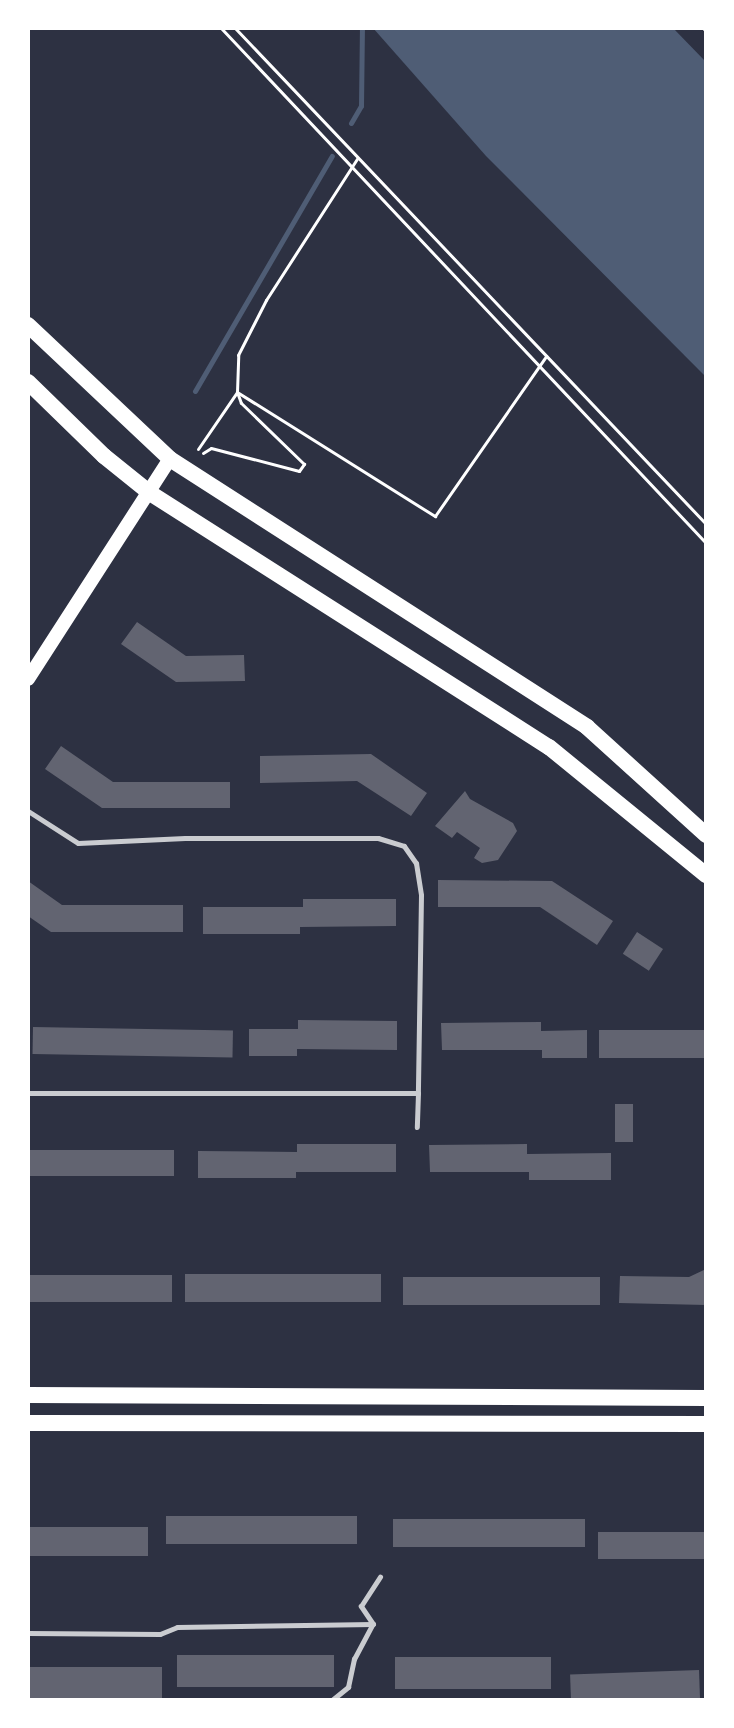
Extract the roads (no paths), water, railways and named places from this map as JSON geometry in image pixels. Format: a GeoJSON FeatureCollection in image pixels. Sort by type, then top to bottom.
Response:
{"type":"FeatureCollection","features":[{"type":"Feature","properties":{"kind":"main road"},"geometry":{"type":"LineString","coordinates":[[28,325],[170,459],[587,727],[706,835]]}},
{"type":"Feature","properties":{"kind":"main road"},"geometry":{"type":"LineString","coordinates":[[28,382],[104,456],[150,493],[549,747],[706,875]]}},
{"type":"Feature","properties":{"kind":"main road"},"geometry":{"type":"LineString","coordinates":[[28,679],[170,459]]}},
{"type":"Feature","properties":{"kind":"main road"},"geometry":{"type":"LineString","coordinates":[[28,1395],[706,1398]]}},
{"type":"Feature","properties":{"kind":"main road"},"geometry":{"type":"LineString","coordinates":[[28,1423],[706,1424]]}},
{"type":"Feature","properties":{"kind":"lane"},"geometry":{"type":"LineString","coordinates":[[28,811],[78,843],[185,838],[378,838],[404,846],[416,863],[421,886],[417,1127]]}},
{"type":"Feature","properties":{"kind":"lane"},"geometry":{"type":"LineString","coordinates":[[28,1093],[418,1093]]}},
{"type":"Feature","properties":{"kind":"lane"},"geometry":{"type":"LineString","coordinates":[[373,1624],[361,1606],[380,1577]]}},
{"type":"Feature","properties":{"kind":"lane"},"geometry":{"type":"LineString","coordinates":[[28,1633],[160,1634],[177,1627],[373,1624]]}},
{"type":"Feature","properties":{"kind":"lane"},"geometry":{"type":"LineString","coordinates":[[332,1700],[348,1687],[354,1659],[373,1624]]}},
{"type":"Feature","properties":{"kind":"water"},"geometry":{"type":"Polygon","coordinates":[[[373,28],[673,28],[706,62],[706,377],[486,156],[373,28]]]}},
{"type":"Feature","properties":{"kind":"waterway"},"geometry":{"type":"LineString","coordinates":[[351,123],[361,106],[362,28]]}},
{"type":"Feature","properties":{"kind":"waterway"},"geometry":{"type":"LineString","coordinates":[[195,391],[332,156]]}}]}
